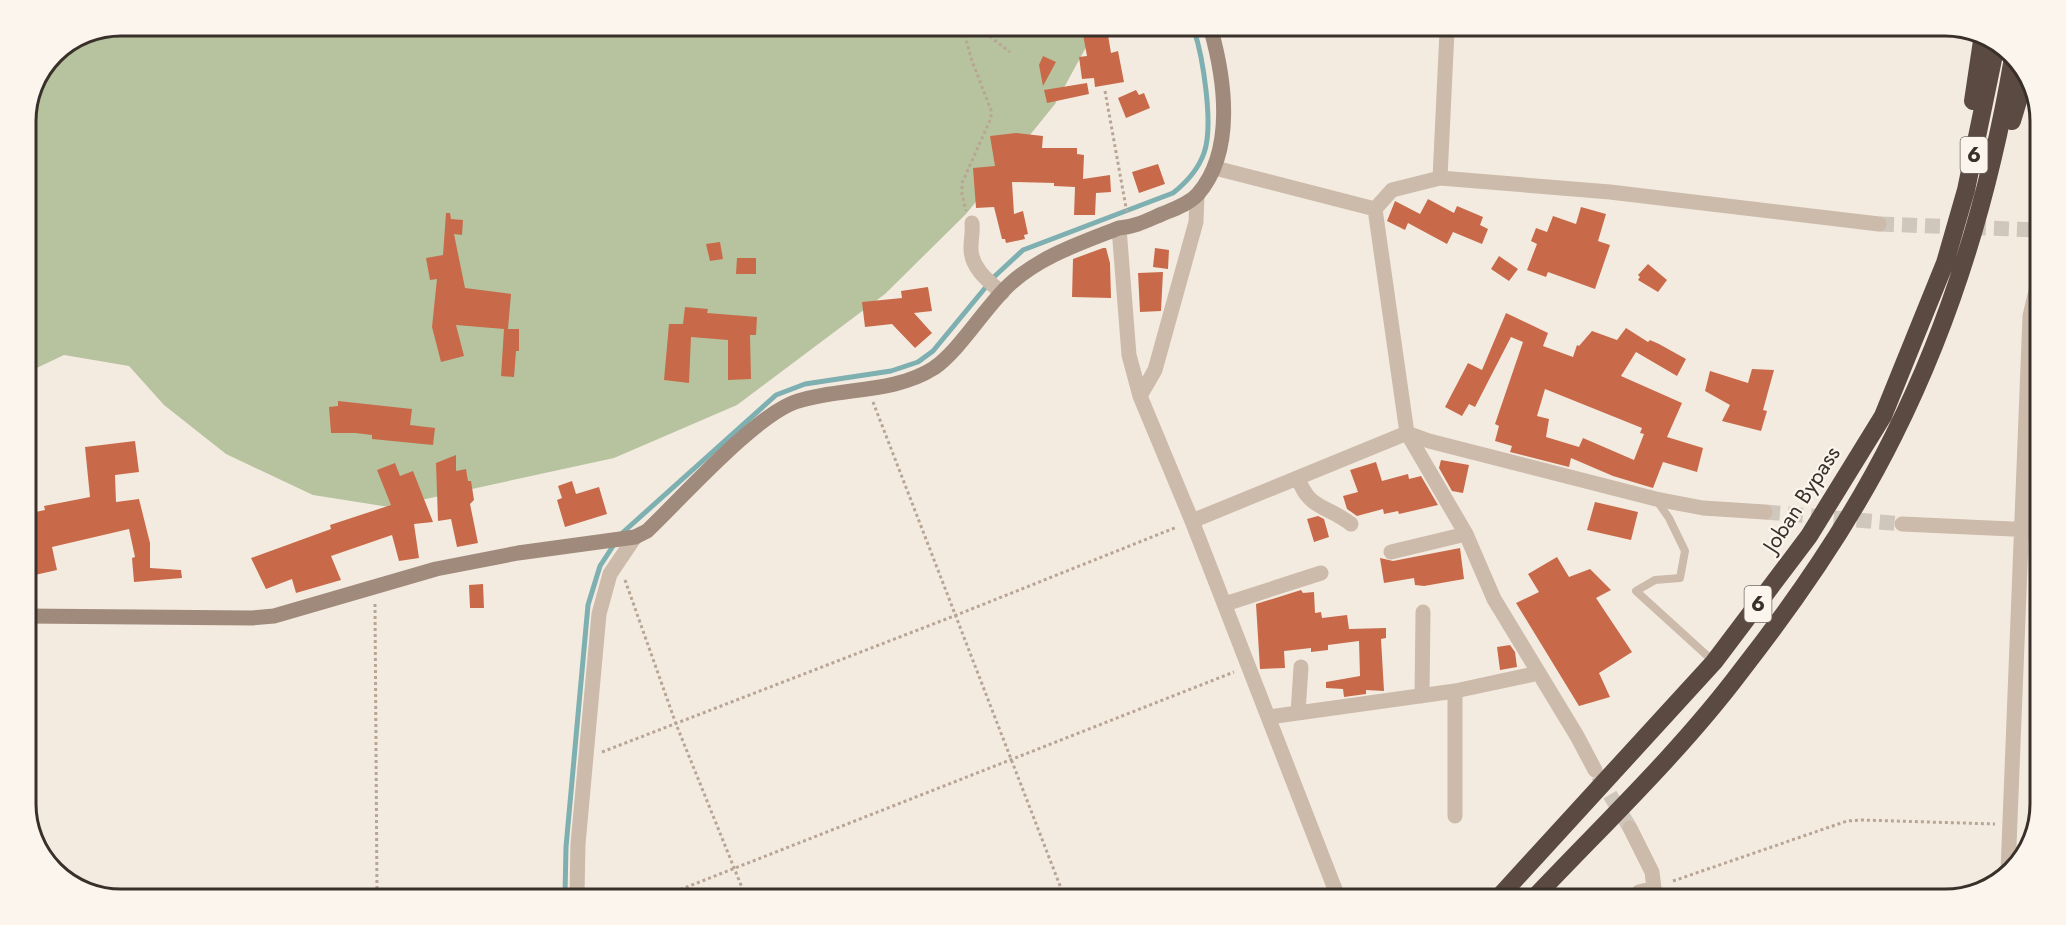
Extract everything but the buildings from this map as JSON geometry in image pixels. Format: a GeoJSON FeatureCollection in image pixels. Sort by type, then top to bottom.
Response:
{"type":"FeatureCollection","features":[{"type":"Feature","properties":{"kind":"highway"},"geometry":{"type":"LineString","coordinates":[[1945,263],[1981,44]]}},
{"type":"Feature","properties":{"kind":"highway","name":"Joban Bypass"},"geometry":{"type":"LineString","coordinates":[[1506,889],[1714,662],[1809,537],[1883,416],[1945,263],[1966,190],[1994,52]]}},
{"type":"Feature","properties":{"kind":"highway","name":"Joban Bypass"},"geometry":{"type":"LineString","coordinates":[[1542,889],[1701,720],[1767,636],[1831,544],[1894,435],[1940,327],[1982,205],[2011,68]]}},
{"type":"Feature","properties":{"kind":"highway"},"geometry":{"type":"LineString","coordinates":[[1940,327],[1973,269],[2023,86]]}},
{"type":"Feature","properties":{"kind":"street"},"geometry":{"type":"LineString","coordinates":[[36,616],[252,618],[293,612],[375,586],[478,560],[631,538],[647,531],[753,429],[773,413],[796,401],[868,389],[918,377],[936,366],[995,286],[1119,228],[1142,223],[1183,205],[1197,195],[1215,168],[1221,150],[1223,101],[1212,36]]}},
{"type":"Feature","properties":{"kind":"street"},"geometry":{"type":"LineString","coordinates":[[1440,178],[1447,36]]}},
{"type":"Feature","properties":{"kind":"street"},"geometry":{"type":"LineString","coordinates":[[1215,168],[1375,208]]}},
{"type":"Feature","properties":{"kind":"street"},"geometry":{"type":"LineString","coordinates":[[1375,208],[1392,190],[1440,178],[1610,192],[1879,224]]}},
{"type":"Feature","properties":{"kind":"street"},"geometry":{"type":"LineString","coordinates":[[1140,396],[1155,370],[1196,222],[1197,195]]}},
{"type":"Feature","properties":{"kind":"street"},"geometry":{"type":"LineString","coordinates":[[1375,208],[1407,433],[1466,534],[1494,599],[1595,770]]}},
{"type":"Feature","properties":{"kind":"street"},"geometry":{"type":"LineString","coordinates":[[972,223],[971,255],[995,286]]}},
{"type":"Feature","properties":{"kind":"street"},"geometry":{"type":"LineString","coordinates":[[1119,228],[1129,355],[1140,396],[1225,604],[1335,889]]}},
{"type":"Feature","properties":{"kind":"street"},"geometry":{"type":"LineString","coordinates":[[2008,861],[2030,316]]}},
{"type":"Feature","properties":{"kind":"street"},"geometry":{"type":"LineString","coordinates":[[1192,521],[1407,433],[1429,441],[1656,500],[1703,508],[1765,512]]}},
{"type":"Feature","properties":{"kind":"street"},"geometry":{"type":"LineString","coordinates":[[1298,478],[1303,493],[1311,502],[1351,524]]}},
{"type":"Feature","properties":{"kind":"street"},"geometry":{"type":"LineString","coordinates":[[1902,524],[2030,530]]}},
{"type":"Feature","properties":{"kind":"street"},"geometry":{"type":"LineString","coordinates":[[1390,552],[1466,534]]}},
{"type":"Feature","properties":{"kind":"street"},"geometry":{"type":"LineString","coordinates":[[577,889],[578,844],[599,614],[610,574],[631,538]]}},
{"type":"Feature","properties":{"kind":"street"},"geometry":{"type":"LineString","coordinates":[[1225,604],[1321,573]]}},
{"type":"Feature","properties":{"kind":"street"},"geometry":{"type":"LineString","coordinates":[[1422,696],[1423,612]]}},
{"type":"Feature","properties":{"kind":"street"},"geometry":{"type":"LineString","coordinates":[[1298,712],[1301,667]]}},
{"type":"Feature","properties":{"kind":"street"},"geometry":{"type":"LineString","coordinates":[[1269,717],[1455,691],[1539,673]]}},
{"type":"Feature","properties":{"kind":"street"},"geometry":{"type":"LineString","coordinates":[[1455,691],[1455,816]]}},
{"type":"Feature","properties":{"kind":"street"},"geometry":{"type":"LineString","coordinates":[[1630,828],[1652,872],[1644,889]]}},
{"type":"Feature","properties":{"kind":"lane"},"geometry":{"type":"LineString","coordinates":[[1656,500],[1669,518],[1685,551],[1680,578],[1655,580],[1636,591],[1714,662]]}},
{"type":"Feature","properties":{"kind":"path"},"geometry":{"type":"LineString","coordinates":[[965,36],[991,110],[991,118],[962,183],[963,205],[972,223]]}},
{"type":"Feature","properties":{"kind":"path"},"geometry":{"type":"LineString","coordinates":[[989,36],[1010,52]]}},
{"type":"Feature","properties":{"kind":"path"},"geometry":{"type":"LineString","coordinates":[[1105,91],[1124,204]]}},
{"type":"Feature","properties":{"kind":"path"},"geometry":{"type":"LineString","coordinates":[[868,389],[1061,889]]}},
{"type":"Feature","properties":{"kind":"path"},"geometry":{"type":"LineString","coordinates":[[586,758],[1192,521]]}},
{"type":"Feature","properties":{"kind":"path"},"geometry":{"type":"LineString","coordinates":[[619,562],[676,724],[743,889]]}},
{"type":"Feature","properties":{"kind":"path"},"geometry":{"type":"LineString","coordinates":[[375,586],[377,889]]}},
{"type":"Feature","properties":{"kind":"path"},"geometry":{"type":"LineString","coordinates":[[682,889],[1249,666]]}},
{"type":"Feature","properties":{"kind":"path"},"geometry":{"type":"LineString","coordinates":[[1653,889],[1847,821],[2010,825]]}},
{"type":"Feature","properties":{"kind":"green space"},"geometry":{"type":"Polygon","coordinates":[[[121,36],[1092,36],[1055,104],[966,214],[885,294],[737,405],[614,458],[389,507],[313,495],[226,454],[164,405],[129,366],[64,355],[36,368],[36,116],[39,99],[54,69],[65,57],[89,42],[121,36]]]}},
{"type":"Feature","properties":{"kind":"waterway"},"geometry":{"type":"LineString","coordinates":[[620,535],[776,395],[805,384],[891,371],[918,362],[933,351],[995,276],[1023,250],[1173,193],[1178,189],[1199,165],[1207,141],[1208,109],[1201,57],[1196,36]]}},
{"type":"Feature","properties":{"kind":"waterway"},"geometry":{"type":"LineString","coordinates":[[565,889],[566,847],[588,605],[600,566],[615,543]]}},
{"type":"Feature","properties":{"kind":"tunnel"},"geometry":{"type":"LineString","coordinates":[[1879,224],[2030,230]]}},
{"type":"Feature","properties":{"kind":"tunnel"},"geometry":{"type":"LineString","coordinates":[[1765,512],[1902,524]]}},
{"type":"Feature","properties":{"kind":"tunnel"},"geometry":{"type":"LineString","coordinates":[[1598,775],[1630,828]]}}]}
